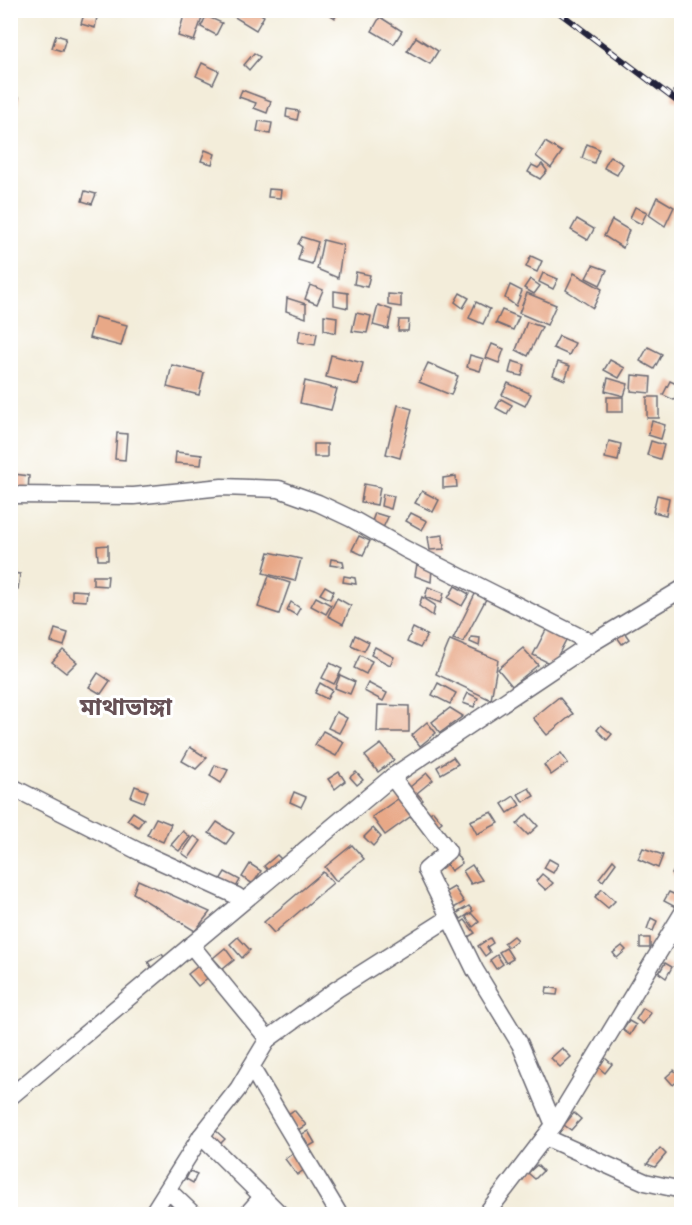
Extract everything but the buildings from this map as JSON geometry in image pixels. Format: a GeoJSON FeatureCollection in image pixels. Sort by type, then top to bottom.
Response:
{"type":"FeatureCollection","features":[{"type":"Feature","properties":{"kind":"street"},"geometry":{"type":"LineString","coordinates":[[10,495],[134,496],[222,487],[279,489],[318,503],[352,519],[405,549],[592,643]]}},
{"type":"Feature","properties":{"kind":"street"},"geometry":{"type":"LineString","coordinates":[[10,1097],[392,777],[592,643],[681,590]]}},
{"type":"Feature","properties":{"kind":"street"},"geometry":{"type":"LineString","coordinates":[[392,777],[448,851],[426,870],[475,970],[520,1044],[550,1131],[645,1182],[681,1190]]}},
{"type":"Feature","properties":{"kind":"street"},"geometry":{"type":"LineString","coordinates":[[10,786],[140,852],[237,896]]}},
{"type":"Feature","properties":{"kind":"street"},"geometry":{"type":"LineString","coordinates":[[486,1215],[550,1131],[681,914]]}},
{"type":"Feature","properties":{"kind":"street"},"geometry":{"type":"LineString","coordinates":[[152,1215],[201,1136],[238,1089],[268,1039],[337,989],[449,918]]}},
{"type":"Feature","properties":{"kind":"street"},"geometry":{"type":"LineString","coordinates":[[191,945],[268,1039]]}},
{"type":"Feature","properties":{"kind":"street"},"geometry":{"type":"LineString","coordinates":[[251,1067],[339,1215]]}},
{"type":"Feature","properties":{"kind":"street"},"geometry":{"type":"LineString","coordinates":[[201,1136],[280,1215]]}},
{"type":"Feature","properties":{"kind":"street"},"geometry":{"type":"LineString","coordinates":[[168,1190],[193,1215]]}},
{"type":"Feature","properties":{"kind":"street"},"geometry":{"type":"LineString","coordinates":[[247,1215],[263,1196]]}},
{"type":"Feature","properties":{"kind":"railway"},"geometry":{"type":"LineString","coordinates":[[556,10],[682,105]]}},
{"type":"Feature","properties":{"kind":"district","name":"মাথাভাঙ্গা"},"geometry":{"type":"Point","coordinates":[126,707]}}]}
